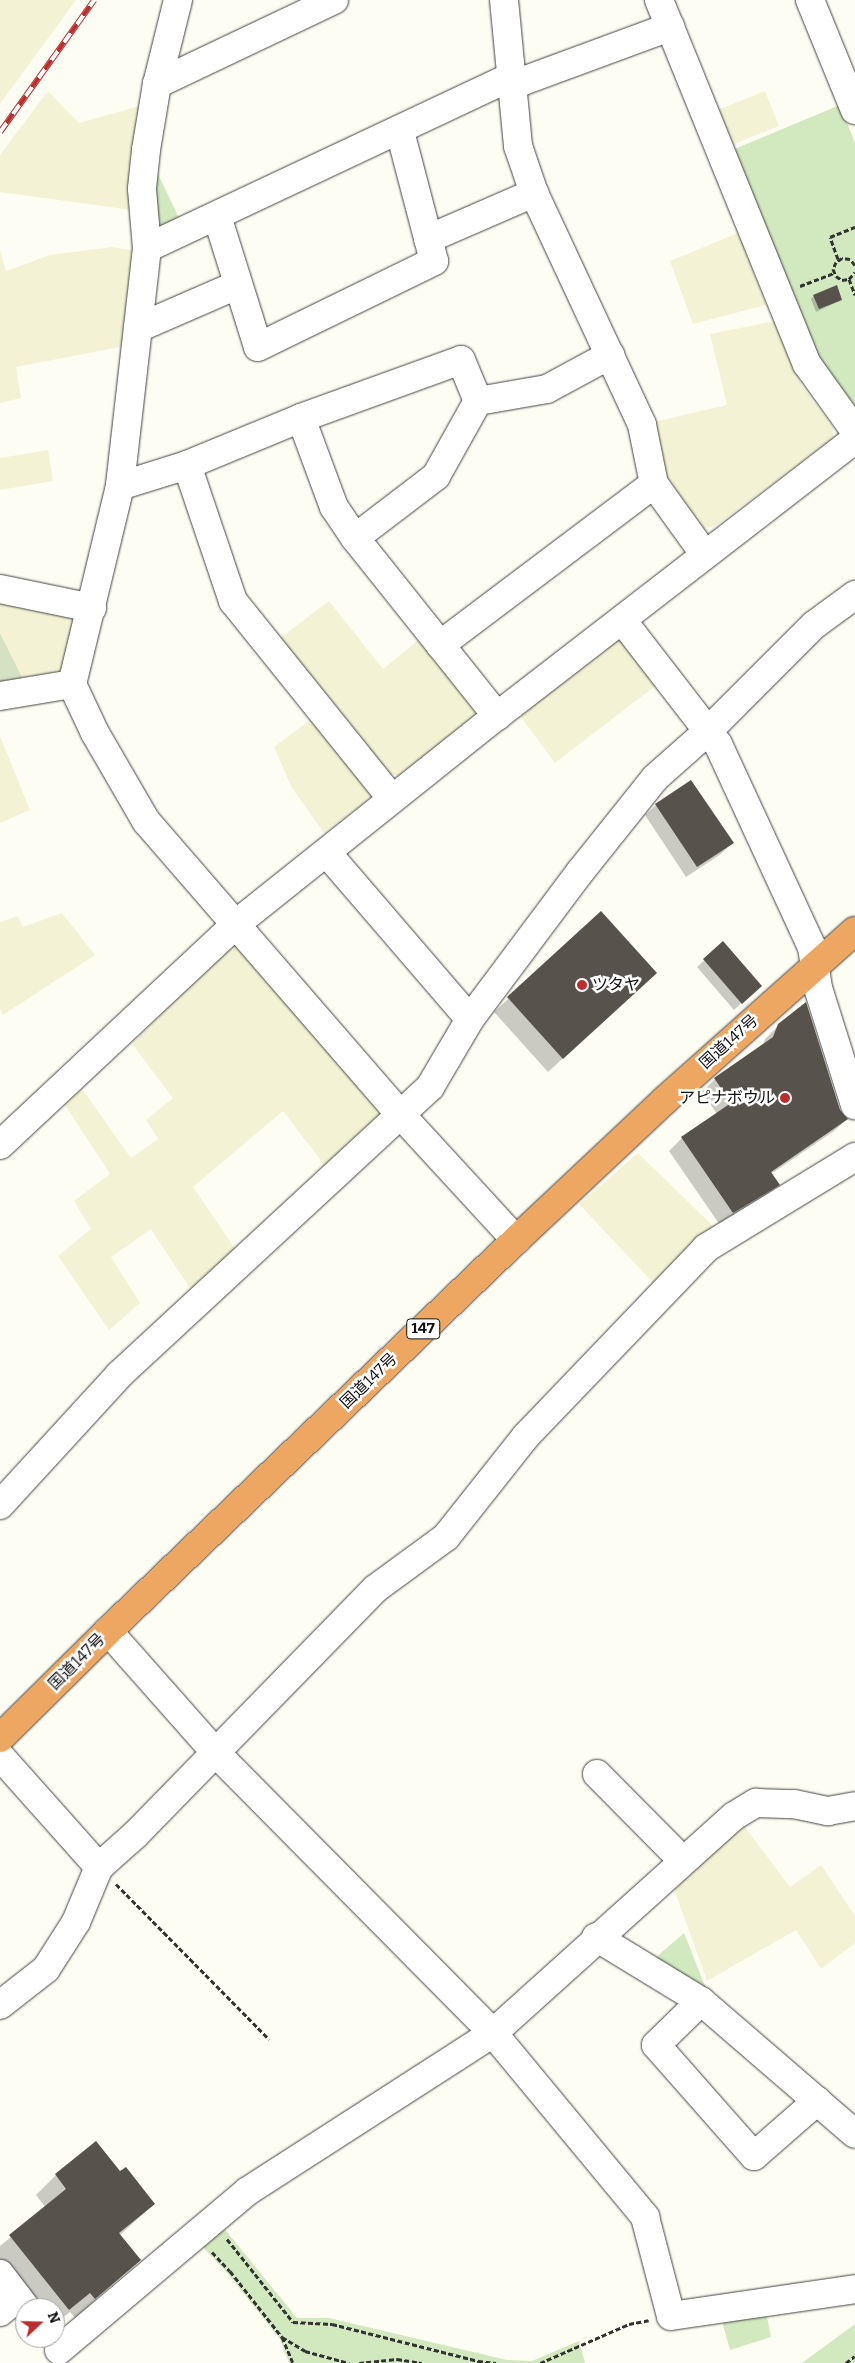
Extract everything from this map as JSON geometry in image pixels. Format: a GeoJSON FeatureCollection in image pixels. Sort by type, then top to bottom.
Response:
{"type":"FeatureCollection","features":[{"type":"Feature","properties":{"kind":"highway","name":"国道147号"},"geometry":{"type":"LineString","coordinates":[[0,1738],[108,1631],[516,1240],[665,1100],[855,931]]}},
{"type":"Feature","properties":{"kind":"street"},"geometry":{"type":"LineString","coordinates":[[178,0],[157,84],[142,189],[147,248],[120,486],[92,608],[72,684],[95,733],[146,821],[401,1115],[516,1240]]}},
{"type":"Feature","properties":{"kind":"street"},"geometry":{"type":"LineString","coordinates":[[157,84],[334,0]]}},
{"type":"Feature","properties":{"kind":"street"},"geometry":{"type":"LineString","coordinates":[[504,0],[518,146],[534,193],[642,425],[654,484],[705,555]]}},
{"type":"Feature","properties":{"kind":"street"},"geometry":{"type":"LineString","coordinates":[[659,0],[807,364],[855,431]]}},
{"type":"Feature","properties":{"kind":"street"},"geometry":{"type":"LineString","coordinates":[[810,0],[855,110]]}},
{"type":"Feature","properties":{"kind":"street"},"geometry":{"type":"LineString","coordinates":[[147,248],[511,78],[523,81],[670,27]]}},
{"type":"Feature","properties":{"kind":"street"},"geometry":{"type":"LineString","coordinates":[[217,216],[258,347],[434,261],[400,131]]}},
{"type":"Feature","properties":{"kind":"street"},"geometry":{"type":"LineString","coordinates":[[428,239],[534,193]]}},
{"type":"Feature","properties":{"kind":"street"},"geometry":{"type":"LineString","coordinates":[[138,328],[238,285]]}},
{"type":"Feature","properties":{"kind":"street"},"geometry":{"type":"LineString","coordinates":[[478,401],[547,389],[610,355]]}},
{"type":"Feature","properties":{"kind":"street"},"geometry":{"type":"LineString","coordinates":[[120,486],[187,465],[301,418],[461,360],[478,401]]}},
{"type":"Feature","properties":{"kind":"street"},"geometry":{"type":"LineString","coordinates":[[355,538],[436,476],[478,401]]}},
{"type":"Feature","properties":{"kind":"street"},"geometry":{"type":"LineString","coordinates":[[301,418],[334,507],[355,538],[497,716]]}},
{"type":"Feature","properties":{"kind":"street"},"geometry":{"type":"LineString","coordinates":[[0,1145],[236,924],[497,716],[855,439]]}},
{"type":"Feature","properties":{"kind":"street"},"geometry":{"type":"LineString","coordinates":[[187,465],[233,601],[392,799]]}},
{"type":"Feature","properties":{"kind":"street"},"geometry":{"type":"LineString","coordinates":[[440,645],[654,484]]}},
{"type":"Feature","properties":{"kind":"street"},"geometry":{"type":"LineString","coordinates":[[0,589],[92,608]]}},
{"type":"Feature","properties":{"kind":"street"},"geometry":{"type":"LineString","coordinates":[[0,1506],[119,1375],[430,1088],[470,1018],[580,872],[655,778],[708,731],[814,625],[855,595]]}},
{"type":"Feature","properties":{"kind":"street"},"geometry":{"type":"LineString","coordinates":[[622,620],[718,744],[812,947],[818,988],[855,1105]]}},
{"type":"Feature","properties":{"kind":"street"},"geometry":{"type":"LineString","coordinates":[[0,696],[72,684]]}},
{"type":"Feature","properties":{"kind":"street"},"geometry":{"type":"LineString","coordinates":[[327,853],[470,1018]]}},
{"type":"Feature","properties":{"kind":"street"},"geometry":{"type":"LineString","coordinates":[[0,2006],[46,1969],[76,1922],[99,1867],[136,1834],[375,1589],[446,1536],[526,1436],[706,1248],[855,1157]]}},
{"type":"Feature","properties":{"kind":"street"},"geometry":{"type":"LineString","coordinates":[[108,1631],[214,1752],[493,2033],[645,2217],[671,2316],[845,2290],[855,2266]]}},
{"type":"Feature","properties":{"kind":"street"},"geometry":{"type":"LineString","coordinates":[[0,1756],[99,1867]]}},
{"type":"Feature","properties":{"kind":"street"},"geometry":{"type":"LineString","coordinates":[[597,1774],[684,1861]]}},
{"type":"Feature","properties":{"kind":"street"},"geometry":{"type":"LineString","coordinates":[[59,2350],[248,2191],[493,2033],[596,1938],[734,1816],[756,1803],[794,1804],[828,1811],[855,1806]]}},
{"type":"Feature","properties":{"kind":"street"},"geometry":{"type":"LineString","coordinates":[[596,1938],[700,2001],[855,2134]]}},
{"type":"Feature","properties":{"kind":"street"},"geometry":{"type":"LineString","coordinates":[[700,2001],[656,2045],[754,2156],[817,2101]]}},
{"type":"Feature","properties":{"kind":"street"},"geometry":{"type":"LineString","coordinates":[[0,2274],[14,2306]]}},
{"type":"Feature","properties":{"kind":"path"},"geometry":{"type":"LineString","coordinates":[[838,260],[830,237],[855,227]]}},
{"type":"Feature","properties":{"kind":"path"},"geometry":{"type":"LineString","coordinates":[[855,265],[846,258],[838,260],[834,265],[834,273],[842,280],[849,279],[855,272]]}},
{"type":"Feature","properties":{"kind":"path"},"geometry":{"type":"LineString","coordinates":[[793,289],[834,273]]}},
{"type":"Feature","properties":{"kind":"path"},"geometry":{"type":"LineString","coordinates":[[849,279],[855,295]]}},
{"type":"Feature","properties":{"kind":"path"},"geometry":{"type":"LineString","coordinates":[[99,1867],[178,1945],[268,2039]]}},
{"type":"Feature","properties":{"kind":"path"},"geometry":{"type":"LineString","coordinates":[[205,2228],[230,2271],[282,2337],[293,2363]]}},
{"type":"Feature","properties":{"kind":"path"},"geometry":{"type":"LineString","coordinates":[[205,2228],[293,2322],[332,2324],[496,2363]]}},
{"type":"Feature","properties":{"kind":"path"},"geometry":{"type":"LineString","coordinates":[[540,2363],[629,2324],[671,2316]]}},
{"type":"Feature","properties":{"kind":"path"},"geometry":{"type":"LineString","coordinates":[[282,2337],[305,2350],[349,2363]]}},
{"type":"Feature","properties":{"kind":"path"},"geometry":{"type":"LineString","coordinates":[[846,2363],[855,2356]]}},
{"type":"Feature","properties":{"kind":"path"},"geometry":{"type":"LineString","coordinates":[[359,2363],[397,2359],[422,2363]]}},
{"type":"Feature","properties":{"kind":"shaded area"},"geometry":{"type":"Polygon","coordinates":[[[0,0],[76,0],[0,104],[0,0]]]}},
{"type":"Feature","properties":{"kind":"shaded area"},"geometry":{"type":"Polygon","coordinates":[[[48,91],[79,123],[143,105],[132,210],[0,192],[0,155],[48,91]]]}},
{"type":"Feature","properties":{"kind":"shaded area"},"geometry":{"type":"Polygon","coordinates":[[[765,91],[779,126],[731,145],[717,110],[765,91]]]}},
{"type":"Feature","properties":{"kind":"shaded area"},"geometry":{"type":"Polygon","coordinates":[[[738,233],[766,305],[693,324],[670,261],[738,233]]]}},
{"type":"Feature","properties":{"kind":"shaded area"},"geometry":{"type":"Polygon","coordinates":[[[112,247],[137,251],[125,346],[16,367],[21,398],[0,403],[0,251],[6,271],[50,255],[112,247]]]}},
{"type":"Feature","properties":{"kind":"shaded area"},"geometry":{"type":"Polygon","coordinates":[[[775,321],[802,386],[833,428],[833,438],[714,527],[703,528],[665,473],[654,422],[727,405],[710,334],[775,321]]]}},
{"type":"Feature","properties":{"kind":"shaded area"},"geometry":{"type":"Polygon","coordinates":[[[48,450],[53,481],[0,490],[0,458],[48,450]]]}},
{"type":"Feature","properties":{"kind":"shaded area"},"geometry":{"type":"Polygon","coordinates":[[[0,598],[79,617],[64,673],[25,683],[0,633],[0,598]]]}},
{"type":"Feature","properties":{"kind":"shaded area"},"geometry":{"type":"Polygon","coordinates":[[[329,601],[383,669],[421,638],[475,710],[474,718],[402,776],[386,773],[280,638],[329,601]]]}},
{"type":"Feature","properties":{"kind":"shaded area"},"geometry":{"type":"Polygon","coordinates":[[[616,638],[627,642],[659,683],[555,763],[518,713],[616,638]]]}},
{"type":"Feature","properties":{"kind":"shaded area"},"geometry":{"type":"Polygon","coordinates":[[[313,718],[375,794],[324,833],[292,788],[274,747],[313,718]]]}},
{"type":"Feature","properties":{"kind":"shaded area"},"geometry":{"type":"Polygon","coordinates":[[[0,736],[30,810],[0,823],[0,736]]]}},
{"type":"Feature","properties":{"kind":"shaded area"},"geometry":{"type":"Polygon","coordinates":[[[62,913],[95,955],[3,1015],[0,1009],[0,922],[18,916],[23,927],[62,913]]]}},
{"type":"Feature","properties":{"kind":"shaded area"},"geometry":{"type":"Polygon","coordinates":[[[235,939],[387,1114],[328,1170],[283,1111],[193,1187],[236,1250],[191,1290],[151,1229],[111,1257],[140,1303],[109,1330],[58,1256],[91,1229],[74,1201],[110,1174],[65,1105],[82,1089],[131,1158],[158,1139],[146,1120],[173,1098],[132,1044],[235,939]]]}},
{"type":"Feature","properties":{"kind":"shaded area"},"geometry":{"type":"Polygon","coordinates":[[[638,1153],[715,1228],[656,1286],[579,1204],[638,1153]]]}},
{"type":"Feature","properties":{"kind":"shaded area"},"geometry":{"type":"Polygon","coordinates":[[[744,1826],[790,1887],[821,1865],[855,1916],[855,1943],[821,1969],[796,1930],[707,1981],[673,1886],[744,1826]]]}},
{"type":"Feature","properties":{"kind":"green space"},"geometry":{"type":"Polygon","coordinates":[[[840,105],[855,143],[855,412],[817,360],[732,150],[840,105]]]}},
{"type":"Feature","properties":{"kind":"green space"},"geometry":{"type":"Polygon","coordinates":[[[156,170],[182,224],[154,237],[156,170]]]}},
{"type":"Feature","properties":{"kind":"green space"},"geometry":{"type":"Polygon","coordinates":[[[0,633],[25,683],[0,685],[0,633]]]}},
{"type":"Feature","properties":{"kind":"green space"},"geometry":{"type":"Polygon","coordinates":[[[684,1933],[707,1991],[653,1960],[684,1933]]]}},
{"type":"Feature","properties":{"kind":"green space"},"geometry":{"type":"Polygon","coordinates":[[[223,2227],[297,2318],[329,2318],[507,2360],[532,2361],[579,2341],[585,2363],[289,2363],[280,2339],[228,2274],[201,2245],[223,2227]]]}},
{"type":"Feature","properties":{"kind":"green space"},"geometry":{"type":"Polygon","coordinates":[[[766,2312],[771,2337],[730,2350],[723,2325],[727,2317],[766,2312]]]}},
{"type":"Feature","properties":{"kind":"green space"},"geometry":{"type":"Polygon","coordinates":[[[855,2324],[855,2363],[802,2363],[855,2324]]]}},
{"type":"Feature","properties":{"kind":"building"},"geometry":{"type":"Polygon","coordinates":[[[837,285],[842,300],[819,309],[813,295],[837,285]]]}},
{"type":"Feature","properties":{"kind":"building"},"geometry":{"type":"Polygon","coordinates":[[[691,780],[734,843],[697,867],[655,804],[691,780]]]}},
{"type":"Feature","properties":{"kind":"building","name":"ツタヤ"},"geometry":{"type":"Polygon","coordinates":[[[601,911],[657,973],[563,1059],[507,997],[601,911]]]}},
{"type":"Feature","properties":{"kind":"building"},"geometry":{"type":"Polygon","coordinates":[[[723,941],[762,986],[742,1004],[703,959],[723,941]]]}},
{"type":"Feature","properties":{"kind":"building","name":"アピナボウル"},"geometry":{"type":"Polygon","coordinates":[[[806,1002],[840,1110],[848,1119],[771,1172],[780,1185],[733,1213],[681,1137],[731,1103],[714,1078],[773,1037],[778,1024],[806,1002]]]}},
{"type":"Feature","properties":{"kind":"building"},"geometry":{"type":"Polygon","coordinates":[[[96,2141],[120,2171],[126,2167],[155,2204],[119,2233],[141,2260],[95,2299],[90,2293],[69,2310],[65,2305],[65,2298],[59,2298],[9,2235],[66,2189],[55,2174],[96,2141]]]}},
{"type":"Feature","properties":{"kind":"railway"},"geometry":{"type":"LineString","coordinates":[[0,132],[94,0]]}},
{"type":"Feature","properties":{"kind":"place","name":"ツタヤ"},"geometry":{"type":"Point","coordinates":[582,985]}},
{"type":"Feature","properties":{"kind":"place","name":"アピナボウル"},"geometry":{"type":"Point","coordinates":[785,1098]}}]}
